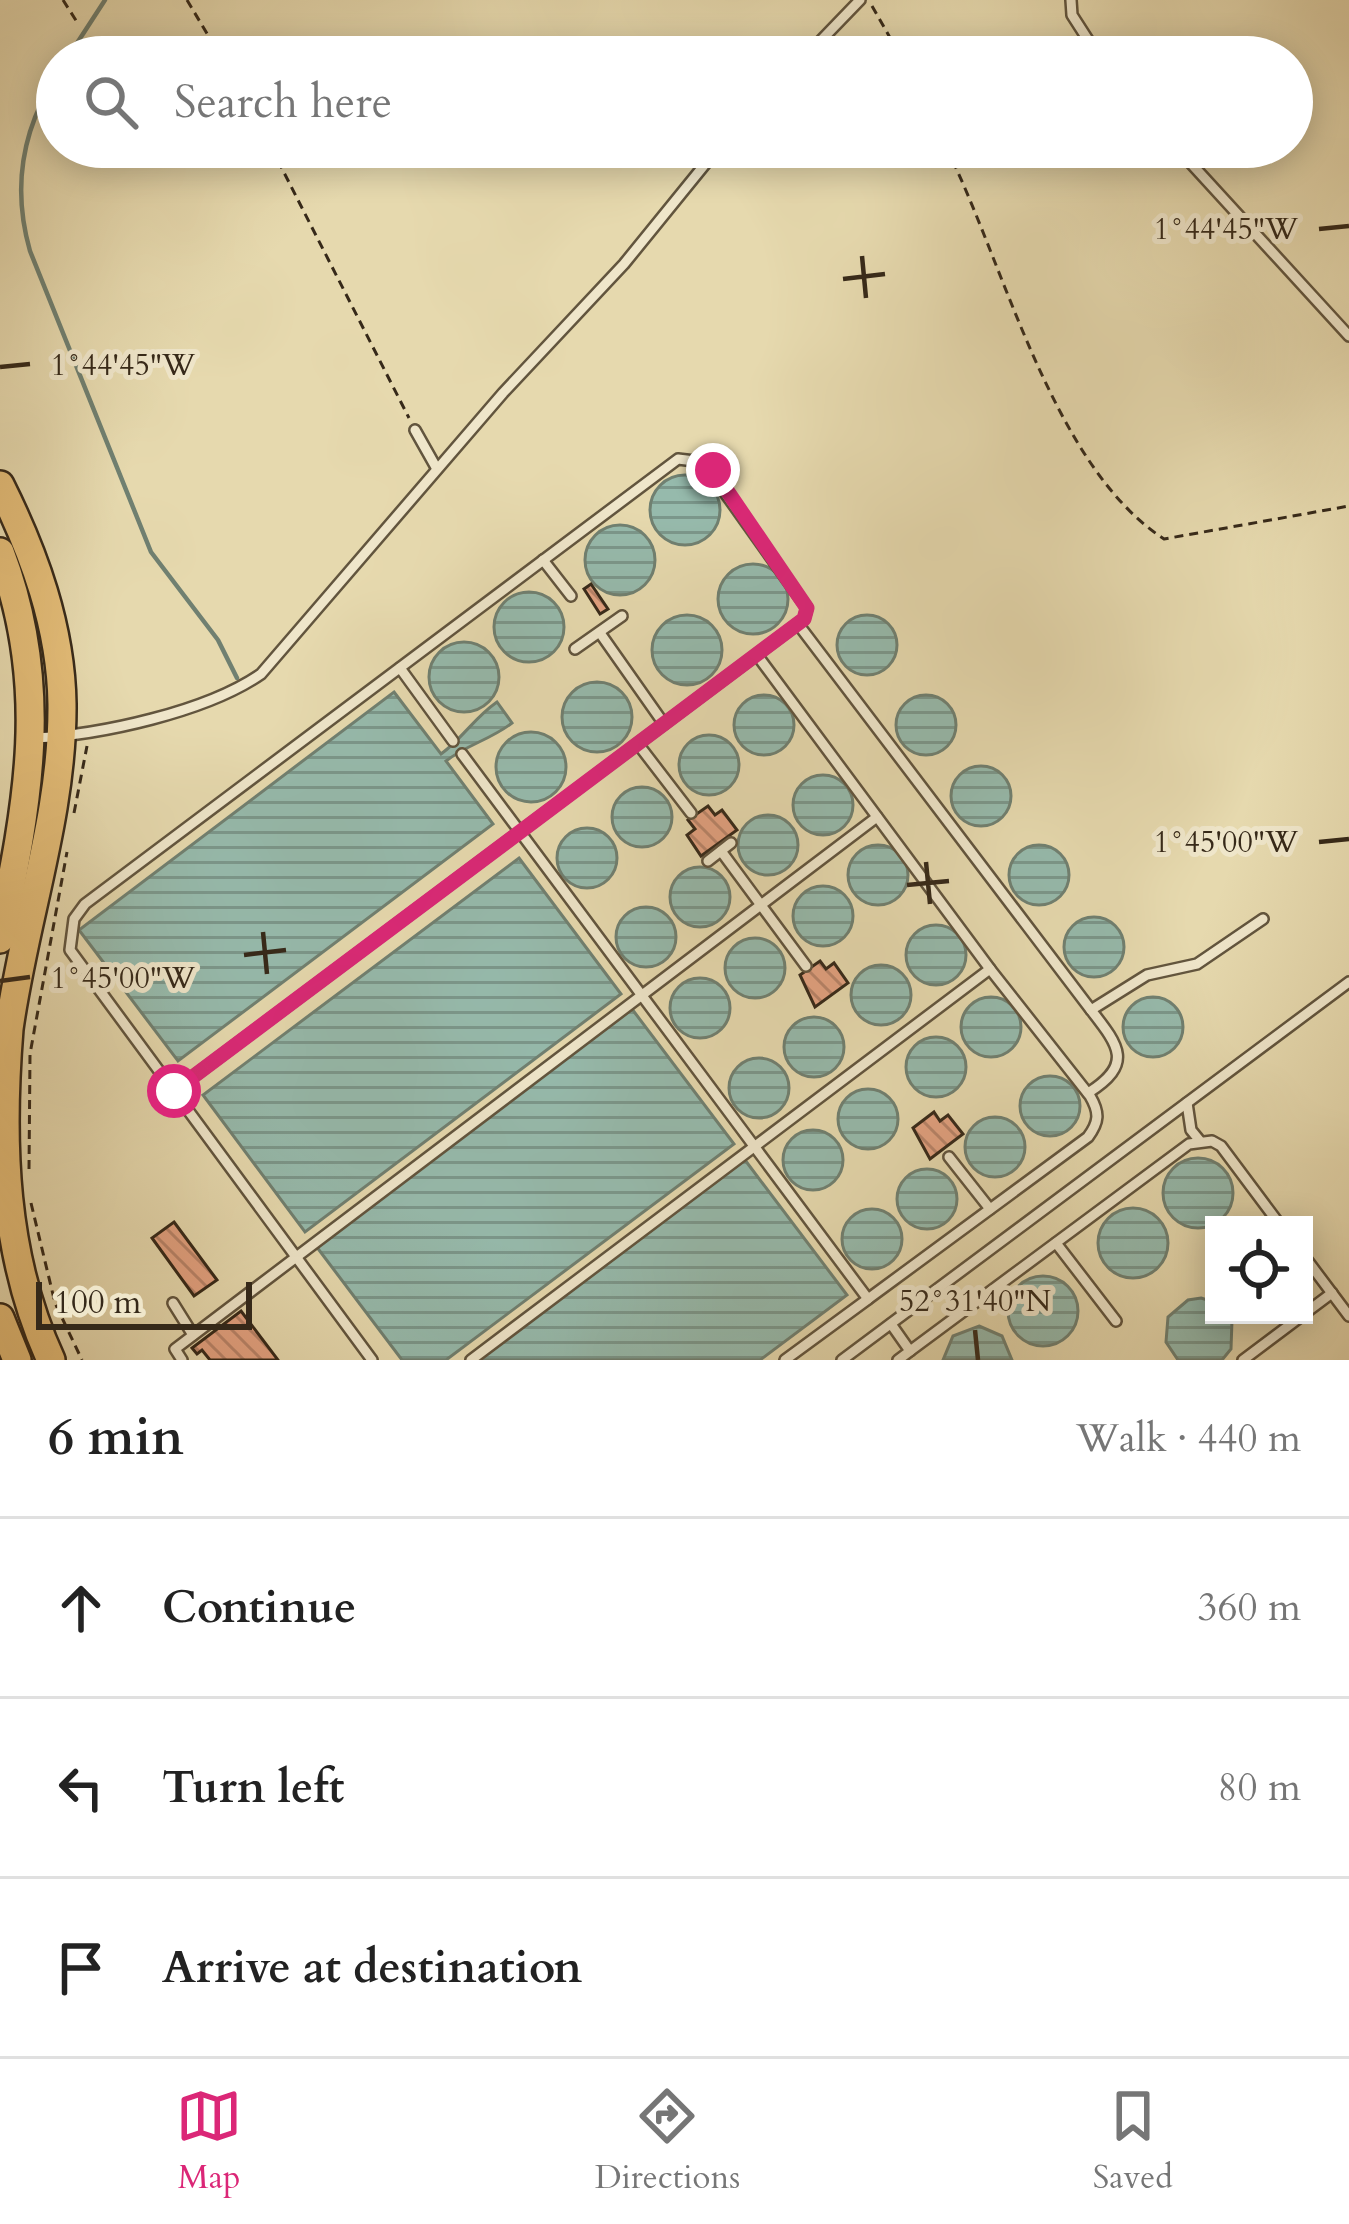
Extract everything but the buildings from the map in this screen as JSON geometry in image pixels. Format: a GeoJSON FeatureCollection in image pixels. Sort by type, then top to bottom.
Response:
{"type":"FeatureCollection","features":[{"type":"Feature","properties":{"kind":"main road"},"geometry":{"type":"LineString","coordinates":[[0,485],[51,618],[59,665],[47,738],[0,939]]}},
{"type":"Feature","properties":{"kind":"main road"},"geometry":{"type":"LineString","coordinates":[[0,552],[11,628],[32,669],[47,738],[49,838],[8,1030],[16,1263],[52,1360]]}},
{"type":"Feature","properties":{"kind":"main road"},"geometry":{"type":"LineString","coordinates":[[0,1318],[16,1360]]}},
{"type":"Feature","properties":{"kind":"lane"},"geometry":{"type":"LineString","coordinates":[[827,36],[864,0]]}},
{"type":"Feature","properties":{"kind":"lane"},"geometry":{"type":"LineString","coordinates":[[1071,0],[1072,15],[1086,36]]}},
{"type":"Feature","properties":{"kind":"lane"},"geometry":{"type":"LineString","coordinates":[[47,738],[89,732],[210,698],[260,674],[623,264],[702,168]]}},
{"type":"Feature","properties":{"kind":"lane"},"geometry":{"type":"LineString","coordinates":[[1195,168],[1349,336]]}},
{"type":"Feature","properties":{"kind":"lane"},"geometry":{"type":"LineString","coordinates":[[415,430],[437,470]]}},
{"type":"Feature","properties":{"kind":"lane"},"geometry":{"type":"LineString","coordinates":[[174,1091],[798,623],[807,608],[713,470],[693,459],[679,458],[85,904],[74,919],[70,950],[372,1360]]}},
{"type":"Feature","properties":{"kind":"lane"},"geometry":{"type":"LineString","coordinates":[[543,560],[572,596]]}},
{"type":"Feature","properties":{"kind":"lane"},"geometry":{"type":"LineString","coordinates":[[575,649],[622,616]]}},
{"type":"Feature","properties":{"kind":"lane"},"geometry":{"type":"LineString","coordinates":[[798,623],[1113,1038],[1118,1059],[1111,1077],[1088,1093]]}},
{"type":"Feature","properties":{"kind":"lane"},"geometry":{"type":"LineString","coordinates":[[600,633],[664,724]]}},
{"type":"Feature","properties":{"kind":"lane"},"geometry":{"type":"LineString","coordinates":[[757,655],[1099,1111],[1088,1138],[785,1360]]}},
{"type":"Feature","properties":{"kind":"lane"},"geometry":{"type":"LineString","coordinates":[[400,668],[453,741]]}},
{"type":"Feature","properties":{"kind":"lane"},"geometry":{"type":"LineString","coordinates":[[638,743],[691,813]]}},
{"type":"Feature","properties":{"kind":"lane"},"geometry":{"type":"LineString","coordinates":[[462,754],[868,1299]]}},
{"type":"Feature","properties":{"kind":"lane"},"geometry":{"type":"LineString","coordinates":[[182,1360],[175,1349],[877,817]]}},
{"type":"Feature","properties":{"kind":"lane"},"geometry":{"type":"LineString","coordinates":[[708,861],[731,843]]}},
{"type":"Feature","properties":{"kind":"lane"},"geometry":{"type":"LineString","coordinates":[[721,851],[806,966]]}},
{"type":"Feature","properties":{"kind":"lane"},"geometry":{"type":"LineString","coordinates":[[1091,1010],[1147,976],[1197,964],[1263,919]]}},
{"type":"Feature","properties":{"kind":"lane"},"geometry":{"type":"LineString","coordinates":[[471,1360],[990,969]]}},
{"type":"Feature","properties":{"kind":"lane"},"geometry":{"type":"LineString","coordinates":[[842,1360],[1349,982]]}},
{"type":"Feature","properties":{"kind":"lane"},"geometry":{"type":"LineString","coordinates":[[1187,1103],[1192,1130],[1200,1142]]}},
{"type":"Feature","properties":{"kind":"lane"},"geometry":{"type":"LineString","coordinates":[[898,1360],[1189,1144],[1221,1146],[1273,1216]]}},
{"type":"Feature","properties":{"kind":"lane"},"geometry":{"type":"LineString","coordinates":[[949,1157],[990,1209]]}},
{"type":"Feature","properties":{"kind":"lane"},"geometry":{"type":"LineString","coordinates":[[1056,1243],[1117,1321]]}},
{"type":"Feature","properties":{"kind":"lane"},"geometry":{"type":"LineString","coordinates":[[1313,1268],[1349,1316]]}},
{"type":"Feature","properties":{"kind":"lane"},"geometry":{"type":"LineString","coordinates":[[1313,1307],[1332,1293]]}},
{"type":"Feature","properties":{"kind":"lane"},"geometry":{"type":"LineString","coordinates":[[173,1303],[193,1335]]}},
{"type":"Feature","properties":{"kind":"lane"},"geometry":{"type":"LineString","coordinates":[[891,1324],[910,1351]]}},
{"type":"Feature","properties":{"kind":"lane"},"geometry":{"type":"LineString","coordinates":[[1243,1360],[1290,1324]]}},
{"type":"Feature","properties":{"kind":"path"},"geometry":{"type":"LineString","coordinates":[[63,0],[77,22]]}},
{"type":"Feature","properties":{"kind":"path"},"geometry":{"type":"LineString","coordinates":[[187,0],[208,36]]}},
{"type":"Feature","properties":{"kind":"path"},"geometry":{"type":"LineString","coordinates":[[864,0],[887,36]]}},
{"type":"Feature","properties":{"kind":"path"},"geometry":{"type":"LineString","coordinates":[[282,168],[415,430]]}},
{"type":"Feature","properties":{"kind":"path"},"geometry":{"type":"LineString","coordinates":[[955,168],[1078,446],[1135,519],[1164,538],[1349,506]]}},
{"type":"Feature","properties":{"kind":"path"},"geometry":{"type":"LineString","coordinates":[[71,831],[89,732]]}},
{"type":"Feature","properties":{"kind":"path"},"geometry":{"type":"LineString","coordinates":[[29,1168],[30,1054],[67,854]]}},
{"type":"Feature","properties":{"kind":"path"},"geometry":{"type":"LineString","coordinates":[[11,1190],[82,1360]]}},
{"type":"Feature","properties":{"kind":"shaded area"},"geometry":{"type":"Polygon","coordinates":[[[685,475],[709,486],[720,510],[709,534],[685,545],[661,534],[650,510],[661,486],[685,475]]]}},
{"type":"Feature","properties":{"kind":"shaded area"},"geometry":{"type":"Polygon","coordinates":[[[620,525],[644,536],[655,560],[644,584],[620,595],[596,584],[585,560],[596,536],[620,525]]]}},
{"type":"Feature","properties":{"kind":"shaded area"},"geometry":{"type":"Polygon","coordinates":[[[753,564],[777,575],[788,599],[777,623],[753,634],[729,623],[718,599],[729,575],[753,564]]]}},
{"type":"Feature","properties":{"kind":"shaded area"},"geometry":{"type":"Polygon","coordinates":[[[529,592],[553,603],[564,627],[553,651],[529,662],[505,651],[494,627],[505,603],[529,592]]]}},
{"type":"Feature","properties":{"kind":"shaded area"},"geometry":{"type":"Polygon","coordinates":[[[687,615],[711,626],[722,650],[711,674],[687,685],[663,674],[652,650],[663,626],[687,615]]]}},
{"type":"Feature","properties":{"kind":"shaded area"},"geometry":{"type":"Polygon","coordinates":[[[867,615],[888,624],[897,645],[888,666],[867,675],[846,666],[837,645],[846,624],[867,615]]]}},
{"type":"Feature","properties":{"kind":"shaded area"},"geometry":{"type":"Polygon","coordinates":[[[464,642],[488,653],[499,677],[488,701],[464,712],[440,701],[429,677],[440,653],[464,642]]]}},
{"type":"Feature","properties":{"kind":"shaded area"},"geometry":{"type":"Polygon","coordinates":[[[597,682],[621,693],[632,717],[621,741],[597,752],[573,741],[562,717],[573,693],[597,682]]]}},
{"type":"Feature","properties":{"kind":"shaded area"},"geometry":{"type":"Polygon","coordinates":[[[394,692],[441,754],[497,702],[512,723],[446,761],[493,824],[178,1061],[79,930],[394,692]]]}},
{"type":"Feature","properties":{"kind":"shaded area"},"geometry":{"type":"Polygon","coordinates":[[[764,695],[785,704],[794,725],[785,746],[764,755],[743,746],[734,725],[743,704],[764,695]]]}},
{"type":"Feature","properties":{"kind":"shaded area"},"geometry":{"type":"Polygon","coordinates":[[[926,695],[947,704],[956,725],[947,746],[926,755],[905,746],[896,725],[905,704],[926,695]]]}},
{"type":"Feature","properties":{"kind":"shaded area"},"geometry":{"type":"Polygon","coordinates":[[[531,732],[555,743],[566,767],[555,791],[531,802],[507,791],[496,767],[507,743],[531,732]]]}},
{"type":"Feature","properties":{"kind":"shaded area"},"geometry":{"type":"Polygon","coordinates":[[[709,735],[730,744],[739,765],[730,786],[709,795],[688,786],[679,765],[688,744],[709,735]]]}},
{"type":"Feature","properties":{"kind":"shaded area"},"geometry":{"type":"Polygon","coordinates":[[[981,766],[1002,775],[1011,796],[1002,817],[981,826],[960,817],[951,796],[960,775],[981,766]]]}},
{"type":"Feature","properties":{"kind":"shaded area"},"geometry":{"type":"Polygon","coordinates":[[[823,775],[844,784],[853,805],[844,826],[823,835],[802,826],[793,805],[802,784],[823,775]]]}},
{"type":"Feature","properties":{"kind":"shaded area"},"geometry":{"type":"Polygon","coordinates":[[[642,787],[663,796],[672,817],[663,838],[642,847],[621,838],[612,817],[621,796],[642,787]]]}},
{"type":"Feature","properties":{"kind":"shaded area"},"geometry":{"type":"Polygon","coordinates":[[[768,815],[789,824],[798,845],[789,866],[768,875],[747,866],[738,845],[747,824],[768,815]]]}},
{"type":"Feature","properties":{"kind":"shaded area"},"geometry":{"type":"Polygon","coordinates":[[[587,828],[608,837],[617,858],[608,879],[587,888],[566,879],[557,858],[566,837],[587,828]]]}},
{"type":"Feature","properties":{"kind":"shaded area"},"geometry":{"type":"Polygon","coordinates":[[[878,845],[899,854],[908,875],[899,896],[878,905],[857,896],[848,875],[857,854],[878,845]]]}},
{"type":"Feature","properties":{"kind":"shaded area"},"geometry":{"type":"Polygon","coordinates":[[[1039,845],[1060,854],[1069,875],[1060,896],[1039,905],[1018,896],[1009,875],[1018,854],[1039,845]]]}},
{"type":"Feature","properties":{"kind":"shaded area"},"geometry":{"type":"Polygon","coordinates":[[[519,858],[621,994],[305,1232],[203,1095],[519,858]]]}},
{"type":"Feature","properties":{"kind":"shaded area"},"geometry":{"type":"Polygon","coordinates":[[[700,867],[721,876],[730,897],[721,918],[700,927],[679,918],[670,897],[679,876],[700,867]]]}},
{"type":"Feature","properties":{"kind":"shaded area"},"geometry":{"type":"Polygon","coordinates":[[[823,886],[844,895],[853,916],[844,937],[823,946],[802,937],[793,916],[802,895],[823,886]]]}},
{"type":"Feature","properties":{"kind":"shaded area"},"geometry":{"type":"Polygon","coordinates":[[[646,907],[667,916],[676,937],[667,958],[646,967],[625,958],[616,937],[625,916],[646,907]]]}},
{"type":"Feature","properties":{"kind":"shaded area"},"geometry":{"type":"Polygon","coordinates":[[[1094,917],[1115,926],[1124,947],[1115,968],[1094,977],[1073,968],[1064,947],[1073,926],[1094,917]]]}},
{"type":"Feature","properties":{"kind":"shaded area"},"geometry":{"type":"Polygon","coordinates":[[[936,925],[957,934],[966,955],[957,976],[936,985],[915,976],[906,955],[915,934],[936,925]]]}},
{"type":"Feature","properties":{"kind":"shaded area"},"geometry":{"type":"Polygon","coordinates":[[[755,938],[776,947],[785,968],[776,989],[755,998],[734,989],[725,968],[734,947],[755,938]]]}},
{"type":"Feature","properties":{"kind":"shaded area"},"geometry":{"type":"Polygon","coordinates":[[[881,965],[902,974],[911,995],[902,1016],[881,1025],[860,1016],[851,995],[860,974],[881,965]]]}},
{"type":"Feature","properties":{"kind":"shaded area"},"geometry":{"type":"Polygon","coordinates":[[[700,978],[721,987],[730,1008],[721,1029],[700,1038],[679,1029],[670,1008],[679,987],[700,978]]]}},
{"type":"Feature","properties":{"kind":"shaded area"},"geometry":{"type":"Polygon","coordinates":[[[991,997],[1012,1006],[1021,1027],[1012,1048],[991,1057],[970,1048],[961,1027],[970,1006],[991,997]]]}},
{"type":"Feature","properties":{"kind":"shaded area"},"geometry":{"type":"Polygon","coordinates":[[[1153,997],[1174,1006],[1183,1027],[1174,1048],[1153,1057],[1132,1048],[1123,1027],[1132,1006],[1153,997]]]}},
{"type":"Feature","properties":{"kind":"shaded area"},"geometry":{"type":"Polygon","coordinates":[[[632,1009],[734,1144],[446,1360],[402,1360],[316,1246],[632,1009]]]}},
{"type":"Feature","properties":{"kind":"shaded area"},"geometry":{"type":"Polygon","coordinates":[[[814,1017],[835,1026],[844,1047],[835,1068],[814,1077],[793,1068],[784,1047],[793,1026],[814,1017]]]}},
{"type":"Feature","properties":{"kind":"shaded area"},"geometry":{"type":"Polygon","coordinates":[[[936,1037],[957,1046],[966,1067],[957,1088],[936,1097],[915,1088],[906,1067],[915,1046],[936,1037]]]}},
{"type":"Feature","properties":{"kind":"shaded area"},"geometry":{"type":"Polygon","coordinates":[[[759,1058],[780,1067],[789,1088],[780,1109],[759,1118],[738,1109],[729,1088],[738,1067],[759,1058]]]}},
{"type":"Feature","properties":{"kind":"shaded area"},"geometry":{"type":"Polygon","coordinates":[[[1050,1076],[1071,1085],[1080,1106],[1071,1127],[1050,1136],[1029,1127],[1020,1106],[1029,1085],[1050,1076]]]}},
{"type":"Feature","properties":{"kind":"shaded area"},"geometry":{"type":"Polygon","coordinates":[[[868,1089],[889,1098],[898,1119],[889,1140],[868,1149],[847,1140],[838,1119],[847,1098],[868,1089]]]}},
{"type":"Feature","properties":{"kind":"shaded area"},"geometry":{"type":"Polygon","coordinates":[[[995,1117],[1016,1126],[1025,1147],[1016,1168],[995,1177],[974,1168],[965,1147],[974,1126],[995,1117]]]}},
{"type":"Feature","properties":{"kind":"shaded area"},"geometry":{"type":"Polygon","coordinates":[[[813,1130],[834,1139],[843,1160],[834,1181],[813,1190],[792,1181],[783,1160],[792,1139],[813,1130]]]}},
{"type":"Feature","properties":{"kind":"shaded area"},"geometry":{"type":"Polygon","coordinates":[[[745,1160],[847,1295],[760,1360],[479,1360],[745,1160]]]}},
{"type":"Feature","properties":{"kind":"shaded area"},"geometry":{"type":"Polygon","coordinates":[[[1185,1161],[1211,1161],[1230,1180],[1230,1206],[1223,1216],[1205,1216],[1205,1226],[1185,1225],[1166,1206],[1166,1180],[1185,1161]]]}},
{"type":"Feature","properties":{"kind":"shaded area"},"geometry":{"type":"Polygon","coordinates":[[[927,1169],[948,1178],[957,1199],[948,1220],[927,1229],[906,1220],[897,1199],[906,1178],[927,1169]]]}},
{"type":"Feature","properties":{"kind":"shaded area"},"geometry":{"type":"Polygon","coordinates":[[[1133,1208],[1157,1219],[1168,1243],[1157,1267],[1133,1278],[1109,1267],[1098,1243],[1109,1219],[1133,1208]]]}},
{"type":"Feature","properties":{"kind":"shaded area"},"geometry":{"type":"Polygon","coordinates":[[[872,1209],[893,1218],[902,1239],[893,1260],[872,1269],[851,1260],[842,1239],[851,1218],[872,1209]]]}},
{"type":"Feature","properties":{"kind":"shaded area"},"geometry":{"type":"Polygon","coordinates":[[[1043,1276],[1067,1287],[1078,1311],[1067,1335],[1043,1346],[1019,1335],[1008,1311],[1019,1287],[1043,1276]]]}},
{"type":"Feature","properties":{"kind":"shaded area"},"geometry":{"type":"Polygon","coordinates":[[[1205,1299],[1205,1324],[1232,1324],[1231,1349],[1222,1360],[1178,1360],[1166,1342],[1168,1317],[1188,1300],[1205,1299]]]}},
{"type":"Feature","properties":{"kind":"shaded area"},"geometry":{"type":"Polygon","coordinates":[[[979,1326],[1002,1336],[1012,1360],[943,1360],[953,1336],[979,1326]]]}},
{"type":"Feature","properties":{"kind":"waterway"},"geometry":{"type":"LineString","coordinates":[[82,36],[105,0]]}},
{"type":"Feature","properties":{"kind":"waterway"},"geometry":{"type":"LineString","coordinates":[[36,114],[21,182],[30,251],[151,552],[218,640],[237,678]]}},
{"type":"Feature","properties":{"kind":"route"},"geometry":{"type":"LineString","coordinates":[[174,1091],[804,619],[807,608],[713,470]]}}]}
